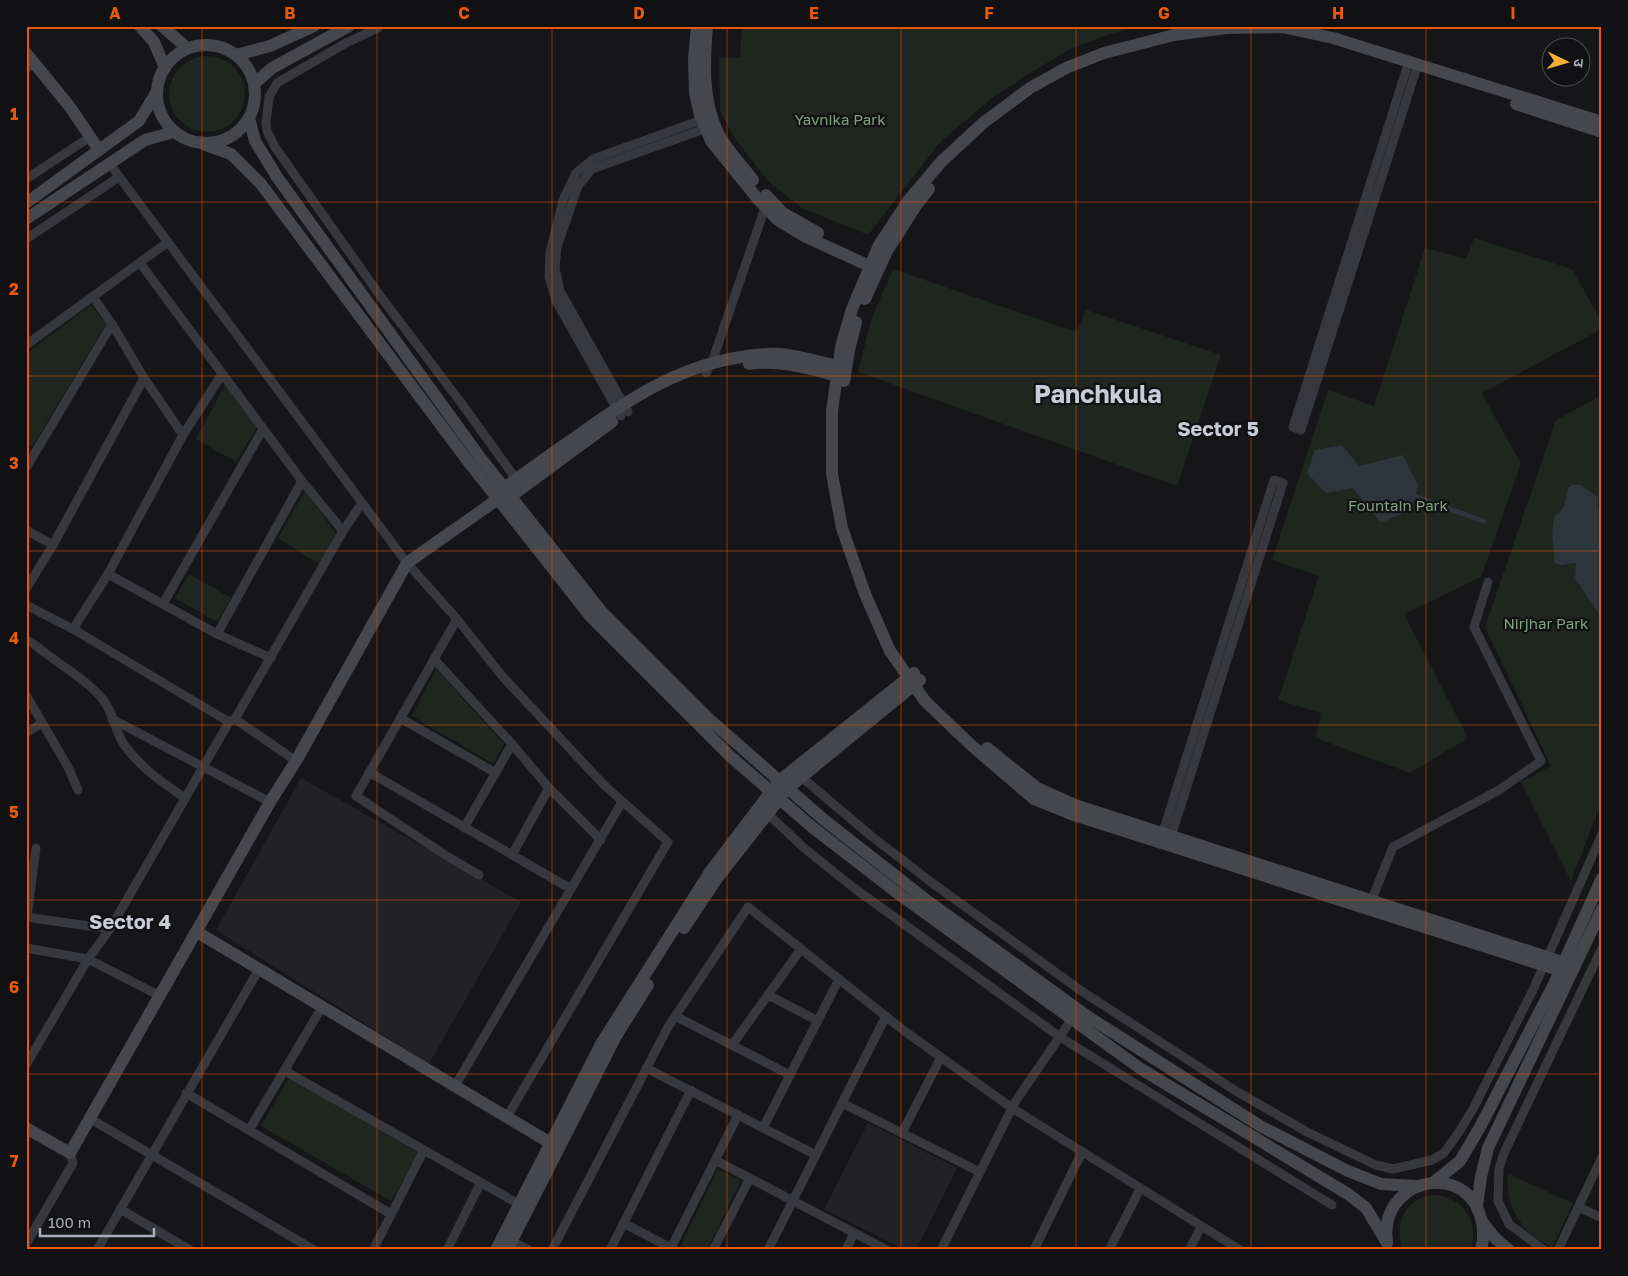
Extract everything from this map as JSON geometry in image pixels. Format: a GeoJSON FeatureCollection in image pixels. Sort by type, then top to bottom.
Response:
{"type":"FeatureCollection","features":[{"type":"Feature","properties":{"kind":"street"},"geometry":{"type":"LineString","coordinates":[[140,26],[154,42],[165,68]]}},
{"type":"Feature","properties":{"kind":"street"},"geometry":{"type":"LineString","coordinates":[[162,26],[187,48]]}},
{"type":"Feature","properties":{"kind":"street"},"geometry":{"type":"LineString","coordinates":[[236,55],[270,46],[314,26]]}},
{"type":"Feature","properties":{"kind":"street"},"geometry":{"type":"LineString","coordinates":[[254,84],[272,68],[349,26]]}},
{"type":"Feature","properties":{"kind":"street"},"geometry":{"type":"LineString","coordinates":[[697,26],[694,59],[695,93],[709,122],[761,190],[767,202],[810,230],[875,265]]}},
{"type":"Feature","properties":{"kind":"street"},"geometry":{"type":"LineString","coordinates":[[707,26],[704,60],[709,122]]}},
{"type":"Feature","properties":{"kind":"street"},"geometry":{"type":"LineString","coordinates":[[378,28],[346,43],[277,83],[269,97],[267,131],[275,147],[348,251],[516,479]]}},
{"type":"Feature","properties":{"kind":"street"},"geometry":{"type":"LineString","coordinates":[[1567,968],[1166,840],[1071,814],[1034,799],[914,679],[896,646],[876,599],[850,526],[841,472],[840,347],[852,309],[875,265],[879,245],[908,201],[941,162],[983,123],[1030,88],[1066,68],[1104,53],[1174,35],[1226,28],[1262,30],[1282,28],[1333,38],[1602,132]]}},
{"type":"Feature","properties":{"kind":"street"},"geometry":{"type":"LineString","coordinates":[[26,203],[139,121],[156,93],[160,75],[170,59],[187,48],[204,44],[226,48],[236,55],[248,68],[254,84],[254,103],[249,118],[238,132],[221,141],[203,144]]}},
{"type":"Feature","properties":{"kind":"street"},"geometry":{"type":"LineString","coordinates":[[29,62],[70,107],[99,150]]}},
{"type":"Feature","properties":{"kind":"street"},"geometry":{"type":"LineString","coordinates":[[1412,67],[1602,122]]}},
{"type":"Feature","properties":{"kind":"street"},"geometry":{"type":"LineString","coordinates":[[1300,418],[1412,67]]}},
{"type":"Feature","properties":{"kind":"street"},"geometry":{"type":"LineString","coordinates":[[156,93],[159,110],[164,120],[174,132],[185,139],[231,154],[261,184],[502,496],[591,618],[730,756],[812,827],[900,895],[1075,1015],[1262,1127],[1348,1172],[1381,1184],[1416,1186],[1433,1183],[1443,1184],[1466,1193],[1477,1206],[1483,1223],[1484,1233],[1481,1250]]}},
{"type":"Feature","properties":{"kind":"street"},"geometry":{"type":"LineString","coordinates":[[249,118],[255,141],[277,177],[474,449],[502,496],[601,610],[709,718],[823,819],[1075,1015],[1141,1069],[1348,1194],[1366,1208],[1388,1246]]}},
{"type":"Feature","properties":{"kind":"street"},"geometry":{"type":"LineString","coordinates":[[622,410],[556,301],[549,277],[550,252],[562,200],[576,173],[593,159],[709,122]]}},
{"type":"Feature","properties":{"kind":"street"},"geometry":{"type":"LineString","coordinates":[[26,219],[145,140],[174,132]]}},
{"type":"Feature","properties":{"kind":"street"},"geometry":{"type":"LineString","coordinates":[[26,179],[90,137]]}},
{"type":"Feature","properties":{"kind":"street"},"geometry":{"type":"LineString","coordinates":[[109,164],[407,563],[457,619],[502,676],[603,784],[668,842],[507,1117]]}},
{"type":"Feature","properties":{"kind":"street"},"geometry":{"type":"LineString","coordinates":[[26,239],[119,177]]}},
{"type":"Feature","properties":{"kind":"street"},"geometry":{"type":"LineString","coordinates":[[502,496],[516,479],[622,410],[709,368],[767,202]]}},
{"type":"Feature","properties":{"kind":"street"},"geometry":{"type":"LineString","coordinates":[[26,346],[168,242]]}},
{"type":"Feature","properties":{"kind":"street"},"geometry":{"type":"LineString","coordinates":[[140,263],[302,481],[342,531]]}},
{"type":"Feature","properties":{"kind":"street"},"geometry":{"type":"LineString","coordinates":[[93,296],[144,378],[183,435]]}},
{"type":"Feature","properties":{"kind":"street"},"geometry":{"type":"LineString","coordinates":[[26,468],[30,455],[112,324]]}},
{"type":"Feature","properties":{"kind":"street"},"geometry":{"type":"LineString","coordinates":[[709,368],[714,370],[754,363],[780,363],[841,372]]}},
{"type":"Feature","properties":{"kind":"street"},"geometry":{"type":"LineString","coordinates":[[73,628],[108,574],[183,435],[222,374]]}},
{"type":"Feature","properties":{"kind":"street"},"geometry":{"type":"LineString","coordinates":[[26,588],[53,545],[144,378]]}},
{"type":"Feature","properties":{"kind":"street"},"geometry":{"type":"LineString","coordinates":[[70,1153],[270,802],[296,761],[407,563],[622,410]]}},
{"type":"Feature","properties":{"kind":"street"},"geometry":{"type":"LineString","coordinates":[[164,604],[263,429]]}},
{"type":"Feature","properties":{"kind":"street"},"geometry":{"type":"LineString","coordinates":[[1274,480],[1283,483],[1166,840],[1274,480]]}},
{"type":"Feature","properties":{"kind":"street"},"geometry":{"type":"LineString","coordinates":[[218,634],[302,481]]}},
{"type":"Feature","properties":{"kind":"street"},"geometry":{"type":"LineString","coordinates":[[26,1065],[88,959],[110,929],[185,798],[271,658],[342,531],[362,503]]}},
{"type":"Feature","properties":{"kind":"street"},"geometry":{"type":"LineString","coordinates":[[26,530],[53,545]]}},
{"type":"Feature","properties":{"kind":"street"},"geometry":{"type":"LineString","coordinates":[[108,574],[218,634],[271,658]]}},
{"type":"Feature","properties":{"kind":"street"},"geometry":{"type":"LineString","coordinates":[[1370,905],[1393,847],[1499,790],[1541,761],[1474,626],[1488,582]]}},
{"type":"Feature","properties":{"kind":"street"},"geometry":{"type":"LineString","coordinates":[[26,605],[73,628],[232,720],[296,761]]}},
{"type":"Feature","properties":{"kind":"street"},"geometry":{"type":"LineString","coordinates":[[457,619],[356,796],[479,875]]}},
{"type":"Feature","properties":{"kind":"street"},"geometry":{"type":"LineString","coordinates":[[26,640],[32,642],[71,671],[89,687],[105,703],[124,745],[146,771],[185,798]]}},
{"type":"Feature","properties":{"kind":"street"},"geometry":{"type":"LineString","coordinates":[[434,659],[512,744],[549,788],[600,840]]}},
{"type":"Feature","properties":{"kind":"street"},"geometry":{"type":"LineString","coordinates":[[496,1250],[507,1242],[601,1044],[710,872],[783,784],[914,679]]}},
{"type":"Feature","properties":{"kind":"street"},"geometry":{"type":"LineString","coordinates":[[26,695],[68,767],[78,790]]}},
{"type":"Feature","properties":{"kind":"street"},"geometry":{"type":"LineString","coordinates":[[112,718],[270,802]]}},
{"type":"Feature","properties":{"kind":"street"},"geometry":{"type":"LineString","coordinates":[[400,718],[496,772]]}},
{"type":"Feature","properties":{"kind":"street"},"geometry":{"type":"LineString","coordinates":[[26,733],[42,722]]}},
{"type":"Feature","properties":{"kind":"street"},"geometry":{"type":"LineString","coordinates":[[464,828],[512,744]]}},
{"type":"Feature","properties":{"kind":"street"},"geometry":{"type":"LineString","coordinates":[[369,772],[571,889]]}},
{"type":"Feature","properties":{"kind":"street"},"geometry":{"type":"LineString","coordinates":[[797,773],[870,835],[1063,979],[1236,1091],[1307,1132],[1376,1165],[1393,1169],[1432,1160],[1444,1153],[1459,1132],[1499,1058],[1546,962],[1602,834]]}},
{"type":"Feature","properties":{"kind":"street"},"geometry":{"type":"LineString","coordinates":[[512,855],[549,788]]}},
{"type":"Feature","properties":{"kind":"street"},"geometry":{"type":"LineString","coordinates":[[554,1146],[616,1036],[684,928],[718,877],[768,814],[775,795]]}},
{"type":"Feature","properties":{"kind":"street"},"geometry":{"type":"LineString","coordinates":[[455,1086],[622,802]]}},
{"type":"Feature","properties":{"kind":"street"},"geometry":{"type":"LineString","coordinates":[[768,814],[804,848],[854,888],[1060,1037],[1332,1206]]}},
{"type":"Feature","properties":{"kind":"street"},"geometry":{"type":"LineString","coordinates":[[36,848],[26,917],[110,929]]}},
{"type":"Feature","properties":{"kind":"street"},"geometry":{"type":"LineString","coordinates":[[1477,1206],[1488,1148],[1567,968],[1602,878]]}},
{"type":"Feature","properties":{"kind":"street"},"geometry":{"type":"LineString","coordinates":[[552,1250],[675,1016],[748,907],[886,1016],[1012,1108],[1240,1250]]}},
{"type":"Feature","properties":{"kind":"street"},"geometry":{"type":"LineString","coordinates":[[1433,1183],[1460,1161],[1512,1065],[1602,909]]}},
{"type":"Feature","properties":{"kind":"street"},"geometry":{"type":"LineString","coordinates":[[197,932],[554,1146]]}},
{"type":"Feature","properties":{"kind":"street"},"geometry":{"type":"LineString","coordinates":[[26,948],[88,959],[160,996]]}},
{"type":"Feature","properties":{"kind":"street"},"geometry":{"type":"LineString","coordinates":[[1544,1250],[1509,1224],[1498,1201],[1499,1168],[1504,1153],[1602,948]]}},
{"type":"Feature","properties":{"kind":"street"},"geometry":{"type":"LineString","coordinates":[[732,1046],[801,949]]}},
{"type":"Feature","properties":{"kind":"street"},"geometry":{"type":"LineString","coordinates":[[96,1250],[259,969]]}},
{"type":"Feature","properties":{"kind":"street"},"geometry":{"type":"LineString","coordinates":[[763,1128],[839,979]]}},
{"type":"Feature","properties":{"kind":"street"},"geometry":{"type":"LineString","coordinates":[[768,995],[818,1021]]}},
{"type":"Feature","properties":{"kind":"street"},"geometry":{"type":"LineString","coordinates":[[249,1130],[322,1007]]}},
{"type":"Feature","properties":{"kind":"street"},"geometry":{"type":"LineString","coordinates":[[941,1250],[1012,1108],[1075,1015]]}},
{"type":"Feature","properties":{"kind":"street"},"geometry":{"type":"LineString","coordinates":[[675,1016],[790,1075]]}},
{"type":"Feature","properties":{"kind":"street"},"geometry":{"type":"LineString","coordinates":[[768,1250],[886,1016]]}},
{"type":"Feature","properties":{"kind":"street"},"geometry":{"type":"LineString","coordinates":[[902,1133],[941,1057]]}},
{"type":"Feature","properties":{"kind":"street"},"geometry":{"type":"LineString","coordinates":[[1499,1058],[1512,1065]]}},
{"type":"Feature","properties":{"kind":"street"},"geometry":{"type":"LineString","coordinates":[[646,1068],[816,1155]]}},
{"type":"Feature","properties":{"kind":"street"},"geometry":{"type":"LineString","coordinates":[[285,1071],[523,1207]]}},
{"type":"Feature","properties":{"kind":"street"},"geometry":{"type":"LineString","coordinates":[[610,1250],[691,1090]]}},
{"type":"Feature","properties":{"kind":"street"},"geometry":{"type":"LineString","coordinates":[[186,1093],[391,1214]]}},
{"type":"Feature","properties":{"kind":"street"},"geometry":{"type":"LineString","coordinates":[[842,1103],[980,1172]]}},
{"type":"Feature","properties":{"kind":"street"},"geometry":{"type":"LineString","coordinates":[[624,1223],[673,1249],[738,1115]]}},
{"type":"Feature","properties":{"kind":"street"},"geometry":{"type":"LineString","coordinates":[[89,1118],[314,1250]]}},
{"type":"Feature","properties":{"kind":"street"},"geometry":{"type":"LineString","coordinates":[[26,1128],[70,1153],[73,1163],[26,1244]]}},
{"type":"Feature","properties":{"kind":"street"},"geometry":{"type":"LineString","coordinates":[[1242,1150],[1251,1135]]}},
{"type":"Feature","properties":{"kind":"street"},"geometry":{"type":"LineString","coordinates":[[1325,1160],[1333,1145]]}},
{"type":"Feature","properties":{"kind":"street"},"geometry":{"type":"LineString","coordinates":[[1488,1148],[1504,1153]]}},
{"type":"Feature","properties":{"kind":"street"},"geometry":{"type":"LineString","coordinates":[[373,1250],[424,1150]]}},
{"type":"Feature","properties":{"kind":"street"},"geometry":{"type":"LineString","coordinates":[[1034,1250],[1082,1152]]}},
{"type":"Feature","properties":{"kind":"street"},"geometry":{"type":"LineString","coordinates":[[1558,1250],[1602,1157]]}},
{"type":"Feature","properties":{"kind":"street"},"geometry":{"type":"LineString","coordinates":[[715,1160],[887,1250]]}},
{"type":"Feature","properties":{"kind":"street"},"geometry":{"type":"LineString","coordinates":[[713,1250],[750,1178]]}},
{"type":"Feature","properties":{"kind":"street"},"geometry":{"type":"LineString","coordinates":[[447,1250],[481,1182]]}},
{"type":"Feature","properties":{"kind":"street"},"geometry":{"type":"LineString","coordinates":[[1388,1246],[1385,1231],[1389,1213],[1400,1198],[1416,1186]]}},
{"type":"Feature","properties":{"kind":"street"},"geometry":{"type":"LineString","coordinates":[[1109,1250],[1140,1189]]}},
{"type":"Feature","properties":{"kind":"street"},"geometry":{"type":"LineString","coordinates":[[1578,1207],[1602,1218]]}},
{"type":"Feature","properties":{"kind":"street"},"geometry":{"type":"LineString","coordinates":[[120,1209],[184,1248]]}},
{"type":"Feature","properties":{"kind":"street"},"geometry":{"type":"LineString","coordinates":[[1483,1223],[1509,1250]]}},
{"type":"Feature","properties":{"kind":"street"},"geometry":{"type":"LineString","coordinates":[[1188,1250],[1201,1227]]}},
{"type":"Feature","properties":{"kind":"street"},"geometry":{"type":"LineString","coordinates":[[846,1250],[854,1233]]}},
{"type":"Feature","properties":{"kind":"street"},"geometry":{"type":"LineString","coordinates":[[507,1242],[529,1250]]}},
{"type":"Feature","properties":{"kind":"shaded area"},"geometry":{"type":"Polygon","coordinates":[[[1342,445],[1359,466],[1403,455],[1418,485],[1416,494],[1487,520],[1485,524],[1414,500],[1411,509],[1381,523],[1353,488],[1326,493],[1307,473],[1315,450],[1342,445]]]}},
{"type":"Feature","properties":{"kind":"shaded area"},"geometry":{"type":"Polygon","coordinates":[[[1572,485],[1581,485],[1598,497],[1598,509],[1602,512],[1602,618],[1575,578],[1576,563],[1561,565],[1555,563],[1552,534],[1554,517],[1564,507],[1568,488],[1572,485]]]}},
{"type":"Feature","properties":{"kind":"shaded area"},"geometry":{"type":"Polygon","coordinates":[[[301,778],[521,902],[429,1064],[216,930],[301,778]]]}},
{"type":"Feature","properties":{"kind":"shaded area"},"geometry":{"type":"Polygon","coordinates":[[[868,1123],[957,1168],[916,1250],[905,1250],[824,1209],[868,1123]]]}},
{"type":"Feature","properties":{"kind":"green space","name":"Yavnika Park"},"geometry":{"type":"Polygon","coordinates":[[[742,26],[1141,26],[1110,34],[1072,48],[995,96],[941,141],[868,235],[802,208],[769,182],[735,139],[720,111],[719,58],[740,58],[742,26]]]}},
{"type":"Feature","properties":{"kind":"green space"},"geometry":{"type":"Polygon","coordinates":[[[207,56],[221,59],[234,67],[242,80],[245,94],[242,108],[234,121],[221,129],[207,132],[193,129],[180,121],[172,108],[169,94],[172,80],[180,67],[193,59],[207,56]]]}},
{"type":"Feature","properties":{"kind":"green space","name":"Fountain Park"},"geometry":{"type":"Polygon","coordinates":[[[1474,238],[1572,269],[1602,322],[1602,329],[1482,393],[1521,464],[1481,577],[1404,614],[1468,738],[1410,773],[1316,738],[1321,713],[1278,700],[1319,576],[1272,560],[1328,390],[1374,406],[1425,248],[1466,259],[1474,238]]]}},
{"type":"Feature","properties":{"kind":"green space"},"geometry":{"type":"Polygon","coordinates":[[[893,269],[1076,332],[1086,310],[1221,355],[1177,486],[858,372],[871,320],[893,269]]]}},
{"type":"Feature","properties":{"kind":"green space"},"geometry":{"type":"Polygon","coordinates":[[[91,305],[106,324],[32,447],[26,444],[26,354],[91,305]]]}},
{"type":"Feature","properties":{"kind":"green space"},"geometry":{"type":"Polygon","coordinates":[[[225,385],[257,427],[236,462],[196,439],[225,385]]]}},
{"type":"Feature","properties":{"kind":"green space","name":"Nirjhar Park"},"geometry":{"type":"Polygon","coordinates":[[[1602,395],[1602,801],[1571,881],[1521,782],[1551,766],[1485,627],[1556,420],[1602,395]]]}},
{"type":"Feature","properties":{"kind":"green space"},"geometry":{"type":"Polygon","coordinates":[[[305,491],[338,536],[320,565],[278,538],[305,491]]]}},
{"type":"Feature","properties":{"kind":"green space"},"geometry":{"type":"Polygon","coordinates":[[[189,574],[231,598],[217,622],[175,598],[189,574]]]}},
{"type":"Feature","properties":{"kind":"green space"},"geometry":{"type":"Polygon","coordinates":[[[436,669],[504,744],[493,764],[412,716],[436,669]]]}},
{"type":"Feature","properties":{"kind":"green space"},"geometry":{"type":"Polygon","coordinates":[[[289,1078],[419,1153],[391,1201],[261,1126],[289,1078]]]}},
{"type":"Feature","properties":{"kind":"green space"},"geometry":{"type":"Polygon","coordinates":[[[718,1169],[741,1180],[707,1250],[692,1250],[681,1245],[718,1169]]]}},
{"type":"Feature","properties":{"kind":"green space"},"geometry":{"type":"Polygon","coordinates":[[[1508,1174],[1573,1203],[1552,1248],[1529,1232],[1519,1220],[1509,1197],[1508,1174]]]}},
{"type":"Feature","properties":{"kind":"green space"},"geometry":{"type":"Polygon","coordinates":[[[1431,1195],[1451,1199],[1466,1212],[1471,1220],[1473,1229],[1473,1240],[1470,1250],[1403,1250],[1399,1232],[1403,1215],[1414,1202],[1431,1195]]]}},
{"type":"Feature","properties":{"kind":"district","name":"Panchkula"},"geometry":{"type":"Point","coordinates":[1098,393]}},
{"type":"Feature","properties":{"kind":"district","name":"Sector 5"},"geometry":{"type":"Point","coordinates":[1218,428]}},
{"type":"Feature","properties":{"kind":"district","name":"Sector 4"},"geometry":{"type":"Point","coordinates":[130,921]}}]}
